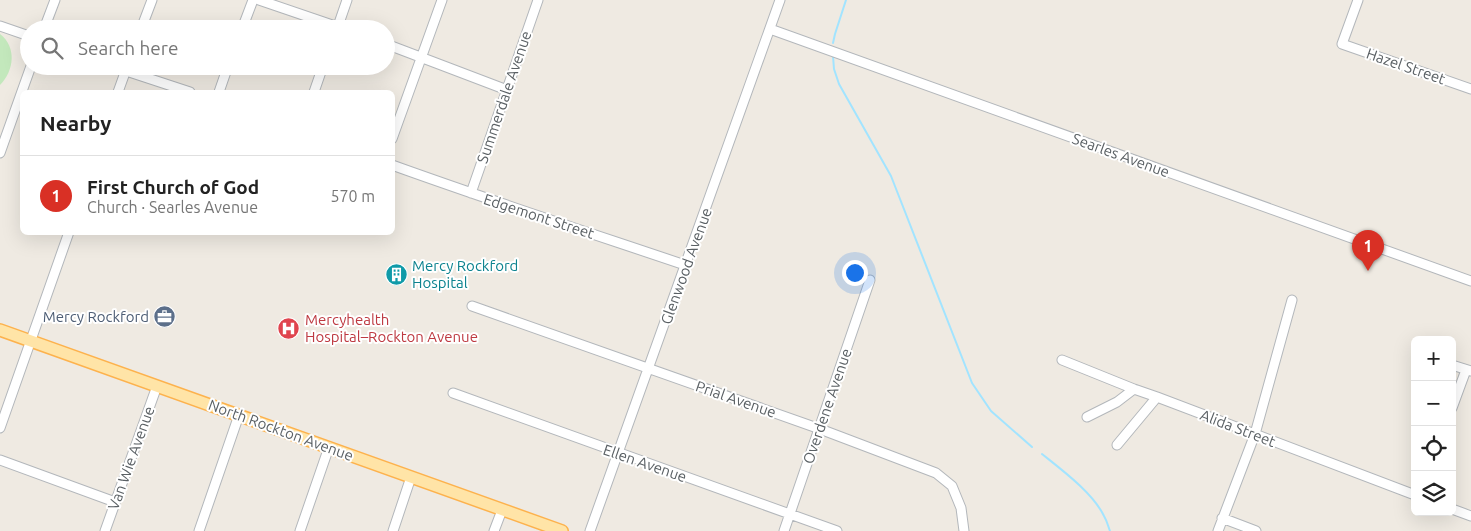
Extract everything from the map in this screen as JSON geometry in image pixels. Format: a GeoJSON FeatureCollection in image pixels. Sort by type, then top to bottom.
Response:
{"type":"FeatureCollection","features":[{"type":"Feature","properties":{"kind":"main road","name":"North Rockton Avenue"},"geometry":{"type":"LineString","coordinates":[[0,330],[562,531]]}},
{"type":"Feature","properties":{"kind":"street"},"geometry":{"type":"LineString","coordinates":[[47,20],[55,0]]}},
{"type":"Feature","properties":{"kind":"street"},"geometry":{"type":"LineString","coordinates":[[144,20],[152,0]]}},
{"type":"Feature","properties":{"kind":"street"},"geometry":{"type":"LineString","coordinates":[[245,20],[253,0]]}},
{"type":"Feature","properties":{"kind":"street"},"geometry":{"type":"LineString","coordinates":[[259,0],[316,20]]}},
{"type":"Feature","properties":{"kind":"street"},"geometry":{"type":"LineString","coordinates":[[341,20],[347,0]]}},
{"type":"Feature","properties":{"kind":"street"},"geometry":{"type":"LineString","coordinates":[[395,131],[442,0]]}},
{"type":"Feature","properties":{"kind":"street","name":"Summerdale Avenue"},"geometry":{"type":"LineString","coordinates":[[471,193],[538,0]]}},
{"type":"Feature","properties":{"kind":"street","name":"Glenwood Avenue"},"geometry":{"type":"LineString","coordinates":[[590,531],[780,0]]}},
{"type":"Feature","properties":{"kind":"street","name":"Hazel Street"},"geometry":{"type":"LineString","coordinates":[[1358,0],[1342,44],[1471,89]]}},
{"type":"Feature","properties":{"kind":"street"},"geometry":{"type":"LineString","coordinates":[[0,26],[20,33]]}},
{"type":"Feature","properties":{"kind":"street","name":"Searles Avenue"},"geometry":{"type":"LineString","coordinates":[[770,29],[1471,281]]}},
{"type":"Feature","properties":{"kind":"street"},"geometry":{"type":"LineString","coordinates":[[395,47],[507,90]]}},
{"type":"Feature","properties":{"kind":"street"},"geometry":{"type":"LineString","coordinates":[[22,90],[28,75]]}},
{"type":"Feature","properties":{"kind":"street"},"geometry":{"type":"LineString","coordinates":[[119,90],[124,75]]}},
{"type":"Feature","properties":{"kind":"street"},"geometry":{"type":"LineString","coordinates":[[143,75],[184,90]]}},
{"type":"Feature","properties":{"kind":"street"},"geometry":{"type":"LineString","coordinates":[[220,90],[225,75]]}},
{"type":"Feature","properties":{"kind":"street"},"geometry":{"type":"LineString","coordinates":[[315,90],[320,75]]}},
{"type":"Feature","properties":{"kind":"street"},"geometry":{"type":"LineString","coordinates":[[0,153],[20,97]]}},
{"type":"Feature","properties":{"kind":"street","name":"Edgemont Street"},"geometry":{"type":"LineString","coordinates":[[395,166],[685,265]]}},
{"type":"Feature","properties":{"kind":"street"},"geometry":{"type":"LineString","coordinates":[[0,428],[69,235]]}},
{"type":"Feature","properties":{"kind":"street","name":"Overdene Avenue"},"geometry":{"type":"LineString","coordinates":[[784,531],[870,280]]}},
{"type":"Feature","properties":{"kind":"street"},"geometry":{"type":"LineString","coordinates":[[1218,531],[1255,434],[1292,300]]}},
{"type":"Feature","properties":{"kind":"street","name":"Prial Avenue"},"geometry":{"type":"LineString","coordinates":[[472,306],[820,429],[936,473],[952,486],[961,508],[964,531]]}},
{"type":"Feature","properties":{"kind":"street","name":"Alida Street"},"geometry":{"type":"LineString","coordinates":[[1062,360],[1411,493]]}},
{"type":"Feature","properties":{"kind":"street"},"geometry":{"type":"LineString","coordinates":[[1456,366],[1469,370],[1456,399]]}},
{"type":"Feature","properties":{"kind":"street","name":"Van Wie Avenue"},"geometry":{"type":"LineString","coordinates":[[105,531],[157,386]]}},
{"type":"Feature","properties":{"kind":"street"},"geometry":{"type":"LineString","coordinates":[[1087,417],[1117,402],[1134,389]]}},
{"type":"Feature","properties":{"kind":"street","name":"Ellen Avenue"},"geometry":{"type":"LineString","coordinates":[[454,393],[837,531]]}},
{"type":"Feature","properties":{"kind":"street"},"geometry":{"type":"LineString","coordinates":[[1117,445],[1157,397]]}},
{"type":"Feature","properties":{"kind":"street"},"geometry":{"type":"LineString","coordinates":[[199,531],[239,415]]}},
{"type":"Feature","properties":{"kind":"street"},"geometry":{"type":"LineString","coordinates":[[300,531],[329,447]]}},
{"type":"Feature","properties":{"kind":"street"},"geometry":{"type":"LineString","coordinates":[[0,460],[115,502]]}},
{"type":"Feature","properties":{"kind":"street"},"geometry":{"type":"LineString","coordinates":[[393,531],[411,477]]}},
{"type":"Feature","properties":{"kind":"street"},"geometry":{"type":"LineString","coordinates":[[494,531],[502,510]]}},
{"type":"Feature","properties":{"kind":"street"},"geometry":{"type":"LineString","coordinates":[[1456,510],[1471,516]]}},
{"type":"Feature","properties":{"kind":"street"},"geometry":{"type":"LineString","coordinates":[[1222,518],[1256,531]]}},
{"type":"Feature","properties":{"kind":"green space"},"geometry":{"type":"Polygon","coordinates":[[[0,34],[9,45],[12,59],[8,73],[0,85],[0,34]]]}},
{"type":"Feature","properties":{"kind":"waterway"},"geometry":{"type":"LineString","coordinates":[[833,43],[846,0]]}},
{"type":"Feature","properties":{"kind":"waterway"},"geometry":{"type":"LineString","coordinates":[[833,56],[834,69],[839,84],[891,176],[972,383],[991,411],[1032,447]]}},
{"type":"Feature","properties":{"kind":"waterway"},"geometry":{"type":"LineString","coordinates":[[1042,454],[1076,482],[1092,499],[1099,507],[1110,531]]}},
{"type":"Feature","properties":{"kind":"place","name":"First Church of God"},"geometry":{"type":"Point","coordinates":[1368,271]}},
{"type":"Feature","properties":{"kind":"place","name":"Mercy Rockford Hospital"},"geometry":{"type":"Point","coordinates":[396,274]}},
{"type":"Feature","properties":{"kind":"place","name":"Mercy Rockford"},"geometry":{"type":"Point","coordinates":[165,316]}},
{"type":"Feature","properties":{"kind":"place","name":"Mercyhealth Hospital–Rockton Avenue"},"geometry":{"type":"Point","coordinates":[289,328]}}]}
